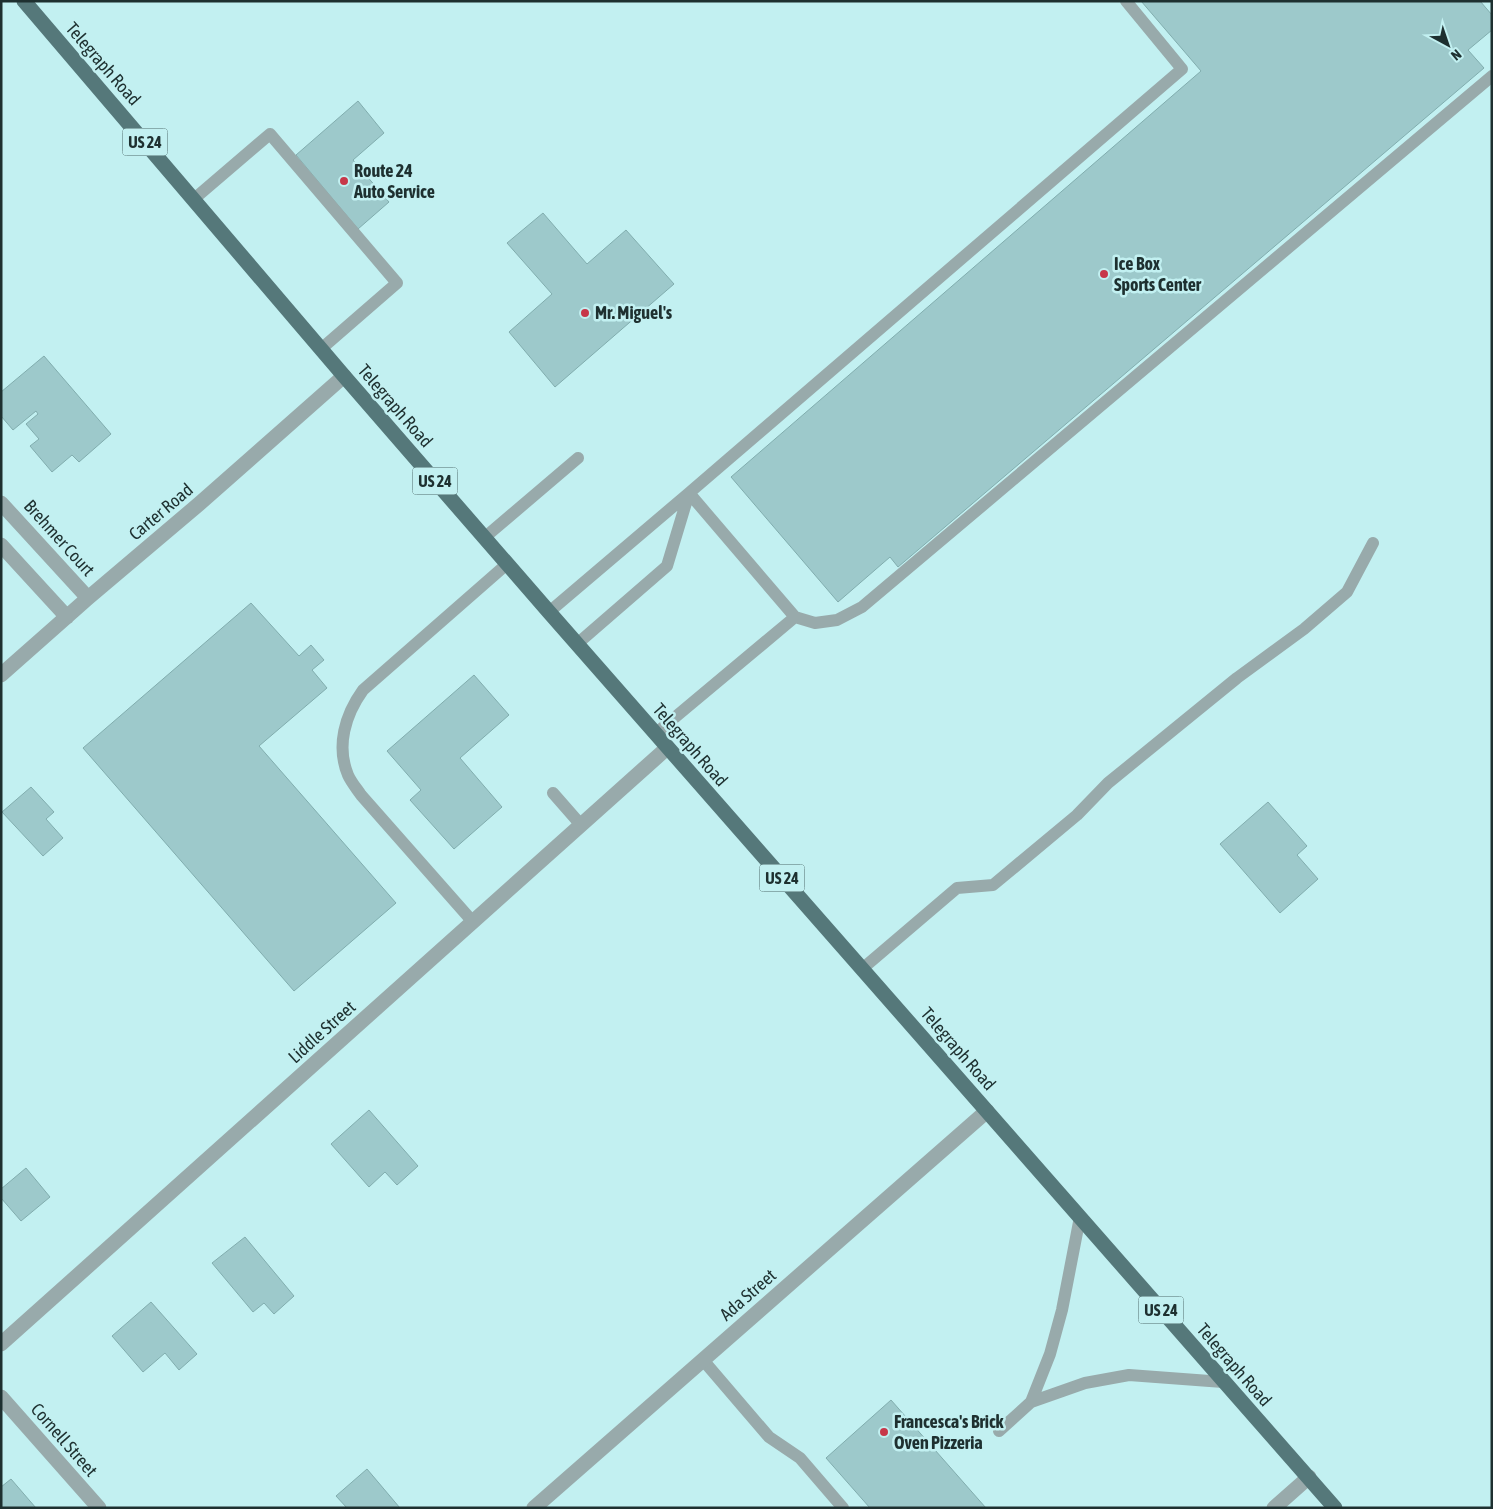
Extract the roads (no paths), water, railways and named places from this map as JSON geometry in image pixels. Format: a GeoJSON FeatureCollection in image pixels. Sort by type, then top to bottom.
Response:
{"type":"FeatureCollection","features":[{"type":"Feature","properties":{"kind":"main road","name":"Telegraph Road"},"geometry":{"type":"LineString","coordinates":[[24,1],[484,538],[1335,1508]]}},
{"type":"Feature","properties":{"kind":"street","name":"Carter Road"},"geometry":{"type":"LineString","coordinates":[[1,675],[88,598],[200,504],[344,376]]}},
{"type":"Feature","properties":{"kind":"street","name":"Brehmer Court"},"geometry":{"type":"LineString","coordinates":[[1,502],[88,598]]}},
{"type":"Feature","properties":{"kind":"street"},"geometry":{"type":"LineString","coordinates":[[1,545],[66,617]]}},
{"type":"Feature","properties":{"kind":"street","name":"Liddle Street"},"geometry":{"type":"LineString","coordinates":[[1,1344],[667,748]]}},
{"type":"Feature","properties":{"kind":"street","name":"Ada Street"},"geometry":{"type":"LineString","coordinates":[[534,1508],[987,1112]]}},
{"type":"Feature","properties":{"kind":"street","name":"Cornell Street"},"geometry":{"type":"LineString","coordinates":[[1,1397],[99,1508]]}},
{"type":"Feature","properties":{"kind":"street"},"geometry":{"type":"LineString","coordinates":[[1274,1508],[1309,1477]]}},
{"type":"Feature","properties":{"kind":"lane"},"geometry":{"type":"LineString","coordinates":[[549,612],[1182,69],[1126,1]]}},
{"type":"Feature","properties":{"kind":"lane"},"geometry":{"type":"LineString","coordinates":[[689,493],[795,617],[815,623],[830,621],[862,607],[1492,76]]}},
{"type":"Feature","properties":{"kind":"lane"},"geometry":{"type":"LineString","coordinates":[[194,199],[270,134],[397,283],[321,348]]}},
{"type":"Feature","properties":{"kind":"lane"},"geometry":{"type":"LineString","coordinates":[[484,538],[578,458]]}},
{"type":"Feature","properties":{"kind":"lane"},"geometry":{"type":"LineString","coordinates":[[577,644],[667,566],[689,493]]}},
{"type":"Feature","properties":{"kind":"lane"},"geometry":{"type":"LineString","coordinates":[[862,969],[957,888],[993,885],[1077,815],[1108,783],[1237,678],[1304,629],[1347,592],[1374,543]]}},
{"type":"Feature","properties":{"kind":"lane"},"geometry":{"type":"LineString","coordinates":[[473,922],[361,795],[348,776],[343,756],[343,737],[354,703],[363,690],[507,564]]}},
{"type":"Feature","properties":{"kind":"lane"},"geometry":{"type":"LineString","coordinates":[[655,734],[795,617]]}},
{"type":"Feature","properties":{"kind":"lane"},"geometry":{"type":"LineString","coordinates":[[553,793],[581,825]]}},
{"type":"Feature","properties":{"kind":"lane"},"geometry":{"type":"LineString","coordinates":[[1031,1402],[1050,1354],[1062,1310],[1080,1217]]}},
{"type":"Feature","properties":{"kind":"lane"},"geometry":{"type":"LineString","coordinates":[[703,1360],[769,1437],[800,1458],[844,1508]]}},
{"type":"Feature","properties":{"kind":"lane"},"geometry":{"type":"LineString","coordinates":[[999,1431],[1031,1402],[1085,1383],[1129,1375],[1223,1382]]}},
{"type":"Feature","properties":{"kind":"place","name":"Route 24 Auto Service"},"geometry":{"type":"Point","coordinates":[344,181]}},
{"type":"Feature","properties":{"kind":"place","name":"Ice Box Sports Center"},"geometry":{"type":"Point","coordinates":[1104,274]}},
{"type":"Feature","properties":{"kind":"place","name":"Mr. Miguel's"},"geometry":{"type":"Point","coordinates":[585,313]}},
{"type":"Feature","properties":{"kind":"place","name":"Francesca's Brick Oven Pizzeria"},"geometry":{"type":"Point","coordinates":[884,1432]}}]}
